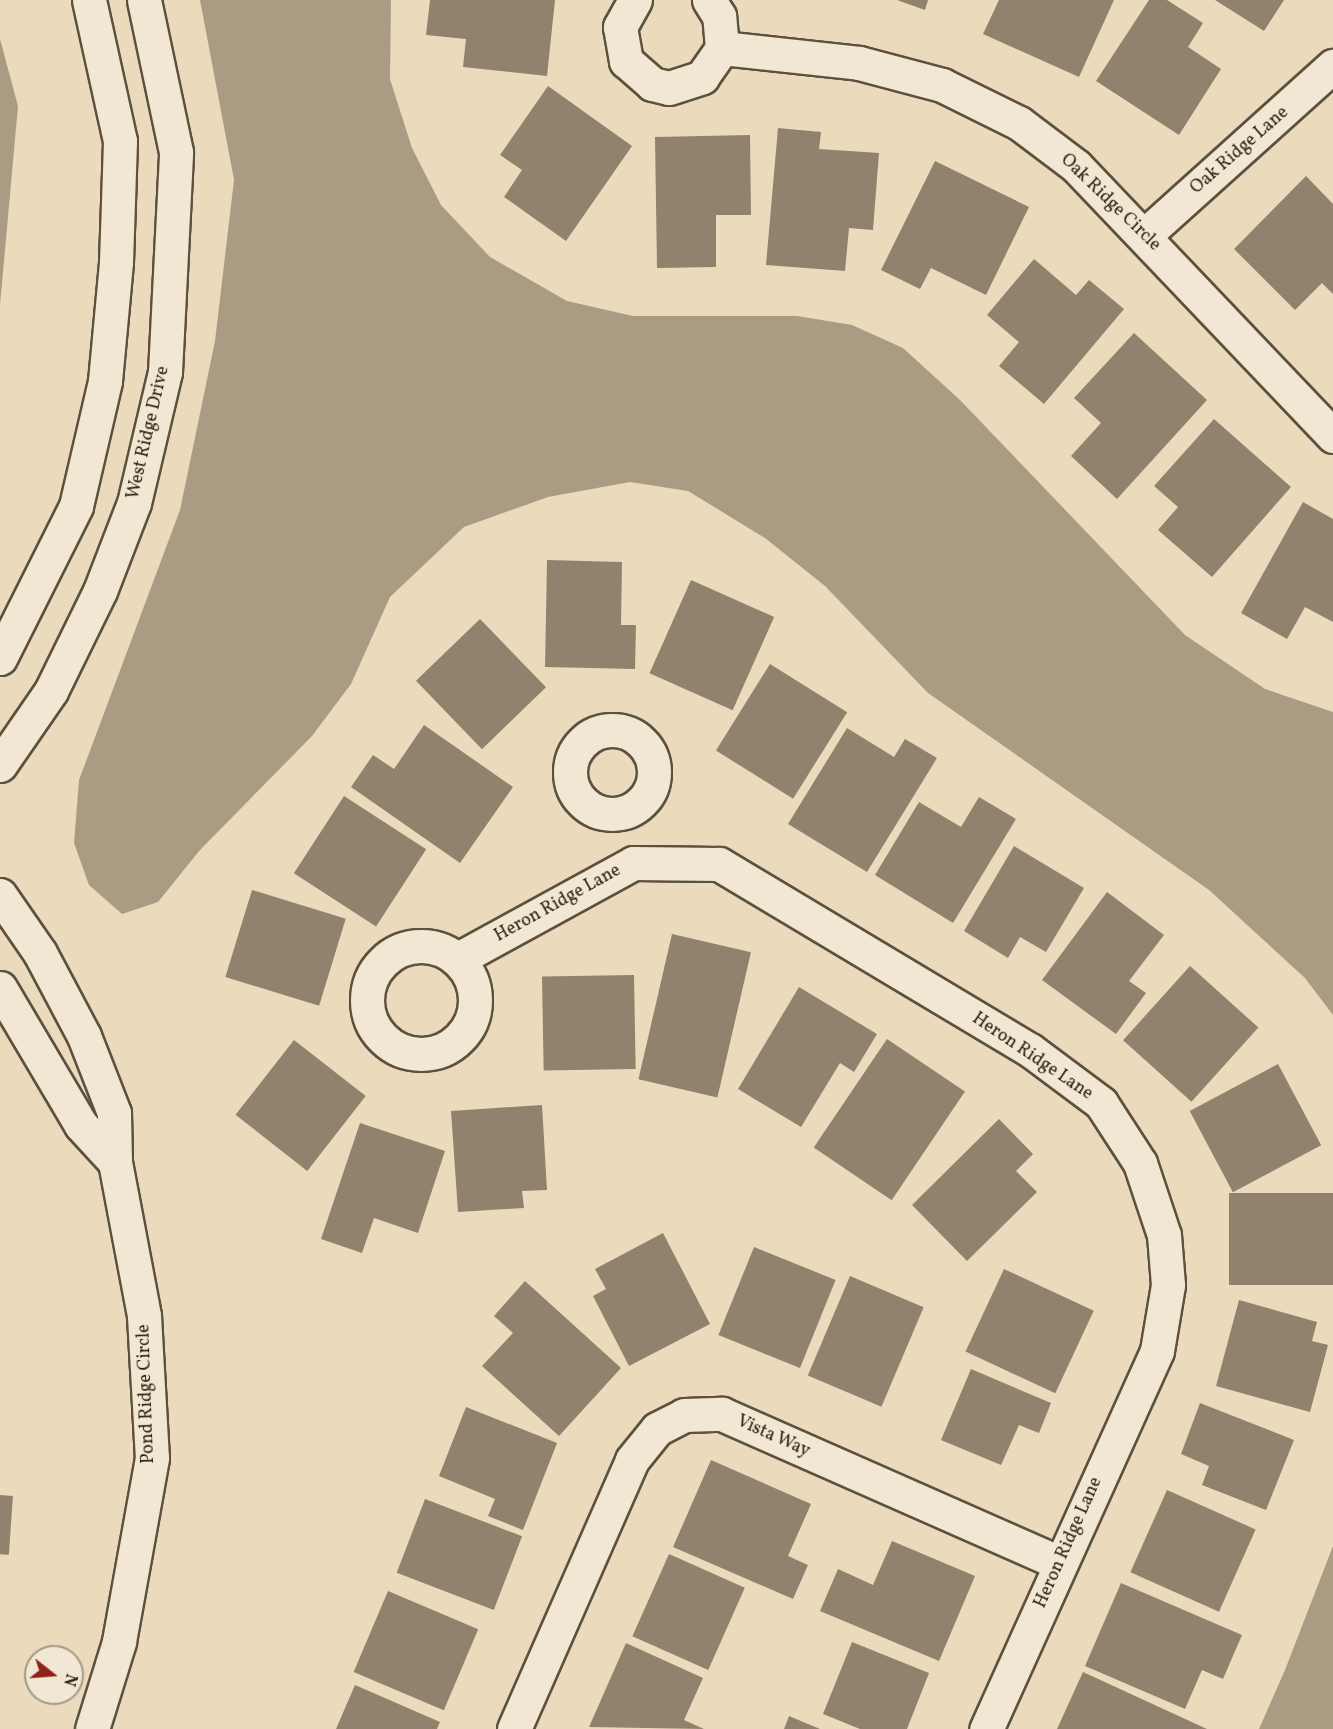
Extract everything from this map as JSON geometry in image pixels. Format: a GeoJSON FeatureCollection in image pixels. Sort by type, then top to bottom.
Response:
{"type":"FeatureCollection","features":[{"type":"Feature","properties":{"kind":"street"},"geometry":{"type":"LineString","coordinates":[[0,658],[76,506],[105,381],[116,262],[120,141],[89,0]]}},
{"type":"Feature","properties":{"kind":"street","name":"West Ridge Drive"},"geometry":{"type":"LineString","coordinates":[[0,765],[51,691],[100,591],[134,503],[165,372],[177,152],[144,0]]}},
{"type":"Feature","properties":{"kind":"street"},"geometry":{"type":"LineString","coordinates":[[635,0],[620,27],[620,44],[626,62],[652,84],[687,85],[714,65],[722,48],[719,16],[709,0]]}},
{"type":"Feature","properties":{"kind":"street","name":"Oak Ridge Circle"},"geometry":{"type":"LineString","coordinates":[[722,48],[859,63],[942,85],[1028,130],[1076,166],[1145,235],[1333,436]]}},
{"type":"Feature","properties":{"kind":"street","name":"Oak Ridge Lane"},"geometry":{"type":"LineString","coordinates":[[1145,235],[1333,66]]}},
{"type":"Feature","properties":{"kind":"street"},"geometry":{"type":"LineString","coordinates":[[624,813],[633,863]]}},
{"type":"Feature","properties":{"kind":"street","name":"Heron Ridge Lane"},"geometry":{"type":"LineString","coordinates":[[458,959],[633,863],[719,864],[1030,1050],[1101,1103],[1140,1163],[1165,1245],[1168,1285],[1157,1351],[986,1729]]}},
{"type":"Feature","properties":{"kind":"street","name":"Pond Ridge Circle"},"geometry":{"type":"LineString","coordinates":[[0,895],[40,953],[84,1036],[114,1113],[115,1162],[144,1316],[152,1458],[119,1642],[92,1729]]}},
{"type":"Feature","properties":{"kind":"street"},"geometry":{"type":"LineString","coordinates":[[0,988],[81,1125],[115,1162]]}},
{"type":"Feature","properties":{"kind":"street","name":"Vista Way"},"geometry":{"type":"LineString","coordinates":[[514,1729],[632,1460],[657,1430],[684,1415],[722,1414],[1060,1563]]}},
{"type":"Feature","properties":{"kind":"shaded area"},"geometry":{"type":"Polygon","coordinates":[[[200,0],[391,0],[390,79],[412,148],[441,205],[490,257],[567,301],[633,316],[797,316],[852,325],[903,348],[960,400],[1185,635],[1265,689],[1333,712],[1333,1015],[1305,978],[1209,890],[928,693],[825,586],[765,538],[688,491],[630,482],[548,497],[464,527],[390,597],[351,684],[312,736],[200,850],[158,902],[122,914],[89,885],[74,843],[79,780],[180,510],[215,341],[234,180],[200,0]]]}},
{"type":"Feature","properties":{"kind":"shaded area"},"geometry":{"type":"Polygon","coordinates":[[[0,39],[18,106],[0,305],[0,39]]]}},
{"type":"Feature","properties":{"kind":"shaded area"},"geometry":{"type":"Polygon","coordinates":[[[1333,1546],[1333,1729],[1259,1729],[1285,1670],[1333,1546]]]}},
{"type":"Feature","properties":{"kind":"building"},"geometry":{"type":"Polygon","coordinates":[[[430,0],[555,0],[547,76],[463,67],[466,39],[426,35],[430,0]]]}},
{"type":"Feature","properties":{"kind":"building"},"geometry":{"type":"Polygon","coordinates":[[[897,0],[928,0],[925,10],[897,0]]]}},
{"type":"Feature","properties":{"kind":"building"},"geometry":{"type":"Polygon","coordinates":[[[999,0],[1114,0],[1079,77],[983,34],[999,0]]]}},
{"type":"Feature","properties":{"kind":"building"},"geometry":{"type":"Polygon","coordinates":[[[1149,0],[1167,0],[1203,23],[1188,47],[1221,69],[1179,135],[1096,81],[1149,0]]]}},
{"type":"Feature","properties":{"kind":"building"},"geometry":{"type":"Polygon","coordinates":[[[1215,0],[1284,0],[1264,31],[1215,0]]]}},
{"type":"Feature","properties":{"kind":"building"},"geometry":{"type":"Polygon","coordinates":[[[548,86],[632,146],[566,241],[504,197],[522,170],[500,155],[548,86]]]}},
{"type":"Feature","properties":{"kind":"building"},"geometry":{"type":"Polygon","coordinates":[[[778,128],[821,132],[819,149],[879,153],[873,230],[849,228],[845,271],[766,265],[778,128]]]}},
{"type":"Feature","properties":{"kind":"building"},"geometry":{"type":"Polygon","coordinates":[[[750,135],[751,215],[716,215],[716,267],[657,268],[655,137],[750,135]]]}},
{"type":"Feature","properties":{"kind":"building"},"geometry":{"type":"Polygon","coordinates":[[[935,161],[1029,207],[986,295],[931,268],[920,289],[881,270],[935,161]]]}},
{"type":"Feature","properties":{"kind":"building"},"geometry":{"type":"Polygon","coordinates":[[[1306,176],[1333,204],[1333,294],[1322,283],[1295,310],[1234,249],[1306,176]]]}},
{"type":"Feature","properties":{"kind":"building"},"geometry":{"type":"Polygon","coordinates":[[[1034,259],[1076,295],[1089,280],[1124,309],[1044,404],[999,366],[1019,342],[987,315],[1034,259]]]}},
{"type":"Feature","properties":{"kind":"building"},"geometry":{"type":"Polygon","coordinates":[[[1134,333],[1207,400],[1117,499],[1071,456],[1101,423],[1074,398],[1134,333]]]}},
{"type":"Feature","properties":{"kind":"building"},"geometry":{"type":"Polygon","coordinates":[[[1214,419],[1291,487],[1212,577],[1158,530],[1178,507],[1154,486],[1214,419]]]}},
{"type":"Feature","properties":{"kind":"building"},"geometry":{"type":"Polygon","coordinates":[[[1303,502],[1333,519],[1333,622],[1305,607],[1287,639],[1241,613],[1303,502]]]}},
{"type":"Feature","properties":{"kind":"building"},"geometry":{"type":"Polygon","coordinates":[[[547,560],[622,562],[621,625],[636,625],[635,669],[545,667],[547,560]]]}},
{"type":"Feature","properties":{"kind":"building"},"geometry":{"type":"Polygon","coordinates":[[[691,580],[774,617],[733,710],[650,673],[691,580]]]}},
{"type":"Feature","properties":{"kind":"building"},"geometry":{"type":"Polygon","coordinates":[[[480,619],[546,687],[482,749],[416,681],[480,619]]]}},
{"type":"Feature","properties":{"kind":"building"},"geometry":{"type":"Polygon","coordinates":[[[770,664],[847,712],[793,799],[716,751],[770,664]]]}},
{"type":"Feature","properties":{"kind":"building"},"geometry":{"type":"Polygon","coordinates":[[[424,725],[513,787],[460,863],[351,787],[373,755],[394,769],[424,725]]]}},
{"type":"Feature","properties":{"kind":"building"},"geometry":{"type":"Polygon","coordinates":[[[847,728],[894,757],[905,739],[937,758],[867,872],[788,824],[847,728]]]}},
{"type":"Feature","properties":{"kind":"building"},"geometry":{"type":"Polygon","coordinates":[[[344,796],[426,849],[376,927],[294,873],[344,796]]]}},
{"type":"Feature","properties":{"kind":"building"},"geometry":{"type":"Polygon","coordinates":[[[979,797],[1016,819],[953,923],[875,875],[919,802],[961,827],[979,797]]]}},
{"type":"Feature","properties":{"kind":"building"},"geometry":{"type":"Polygon","coordinates":[[[1014,846],[1084,888],[1046,952],[1020,937],[1008,958],[964,931],[1014,846]]]}},
{"type":"Feature","properties":{"kind":"building"},"geometry":{"type":"Polygon","coordinates":[[[252,890],[346,919],[319,1006],[225,977],[252,890]]]}},
{"type":"Feature","properties":{"kind":"building"},"geometry":{"type":"Polygon","coordinates":[[[1107,892],[1164,935],[1129,981],[1146,993],[1116,1034],[1042,980],[1107,892]]]}},
{"type":"Feature","properties":{"kind":"building"},"geometry":{"type":"Polygon","coordinates":[[[672,934],[751,952],[717,1097],[638,1079],[672,934]]]}},
{"type":"Feature","properties":{"kind":"building"},"geometry":{"type":"Polygon","coordinates":[[[1190,966],[1258,1028],[1191,1102],[1123,1040],[1190,966]]]}},
{"type":"Feature","properties":{"kind":"building"},"geometry":{"type":"Polygon","coordinates":[[[634,975],[636,1069],[544,1071],[542,977],[634,975]]]}},
{"type":"Feature","properties":{"kind":"building"},"geometry":{"type":"Polygon","coordinates":[[[799,987],[877,1034],[854,1072],[840,1063],[801,1127],[738,1089],[799,987]]]}},
{"type":"Feature","properties":{"kind":"building"},"geometry":{"type":"Polygon","coordinates":[[[887,1039],[965,1092],[892,1200],[814,1148],[887,1039]]]}},
{"type":"Feature","properties":{"kind":"building"},"geometry":{"type":"Polygon","coordinates":[[[294,1040],[366,1096],[307,1171],[236,1115],[294,1040]]]}},
{"type":"Feature","properties":{"kind":"building"},"geometry":{"type":"Polygon","coordinates":[[[1278,1064],[1321,1145],[1233,1192],[1190,1111],[1278,1064]]]}},
{"type":"Feature","properties":{"kind":"building"},"geometry":{"type":"Polygon","coordinates":[[[542,1105],[547,1190],[522,1191],[524,1208],[458,1212],[451,1111],[542,1105]]]}},
{"type":"Feature","properties":{"kind":"building"},"geometry":{"type":"Polygon","coordinates":[[[999,1119],[1033,1154],[1016,1171],[1037,1192],[967,1261],[912,1205],[999,1119]]]}},
{"type":"Feature","properties":{"kind":"building"},"geometry":{"type":"Polygon","coordinates":[[[360,1123],[445,1151],[418,1233],[374,1218],[362,1253],[321,1239],[360,1123]]]}},
{"type":"Feature","properties":{"kind":"building"},"geometry":{"type":"Polygon","coordinates":[[[1229,1193],[1333,1193],[1333,1285],[1229,1285],[1229,1193]]]}},
{"type":"Feature","properties":{"kind":"building"},"geometry":{"type":"Polygon","coordinates":[[[663,1233],[710,1324],[629,1366],[593,1296],[606,1289],[595,1269],[663,1233]]]}},
{"type":"Feature","properties":{"kind":"building"},"geometry":{"type":"Polygon","coordinates":[[[754,1247],[836,1280],[800,1368],[718,1335],[754,1247]]]}},
{"type":"Feature","properties":{"kind":"building"},"geometry":{"type":"Polygon","coordinates":[[[1004,1269],[1094,1311],[1055,1393],[966,1351],[1004,1269]]]}},
{"type":"Feature","properties":{"kind":"building"},"geometry":{"type":"Polygon","coordinates":[[[850,1276],[924,1307],[881,1407],[808,1375],[850,1276]]]}},
{"type":"Feature","properties":{"kind":"building"},"geometry":{"type":"Polygon","coordinates":[[[525,1281],[621,1368],[559,1436],[482,1366],[513,1333],[494,1316],[525,1281]]]}},
{"type":"Feature","properties":{"kind":"building"},"geometry":{"type":"Polygon","coordinates":[[[1239,1300],[1317,1322],[1312,1341],[1328,1345],[1310,1412],[1216,1386],[1239,1300]]]}},
{"type":"Feature","properties":{"kind":"building"},"geometry":{"type":"Polygon","coordinates":[[[971,1369],[1051,1403],[1039,1433],[1019,1425],[1001,1465],[941,1440],[971,1369]]]}},
{"type":"Feature","properties":{"kind":"building"},"geometry":{"type":"Polygon","coordinates":[[[1200,1403],[1294,1440],[1266,1510],[1202,1485],[1209,1466],[1181,1454],[1200,1403]]]}},
{"type":"Feature","properties":{"kind":"building"},"geometry":{"type":"Polygon","coordinates":[[[466,1407],[557,1443],[523,1530],[488,1516],[495,1499],[439,1476],[466,1407]]]}},
{"type":"Feature","properties":{"kind":"building"},"geometry":{"type":"Polygon","coordinates":[[[711,1460],[811,1504],[788,1556],[808,1565],[793,1599],[673,1547],[711,1460]]]}},
{"type":"Feature","properties":{"kind":"building"},"geometry":{"type":"Polygon","coordinates":[[[1167,1490],[1256,1529],[1219,1612],[1130,1572],[1167,1490]]]}},
{"type":"Feature","properties":{"kind":"building"},"geometry":{"type":"Polygon","coordinates":[[[0,1495],[13,1496],[9,1555],[0,1554],[0,1495]]]}},
{"type":"Feature","properties":{"kind":"building"},"geometry":{"type":"Polygon","coordinates":[[[425,1499],[522,1536],[494,1610],[397,1573],[425,1499]]]}},
{"type":"Feature","properties":{"kind":"building"},"geometry":{"type":"Polygon","coordinates":[[[892,1541],[975,1576],[939,1661],[820,1611],[838,1569],[873,1585],[892,1541]]]}},
{"type":"Feature","properties":{"kind":"building"},"geometry":{"type":"Polygon","coordinates":[[[669,1554],[745,1588],[708,1670],[632,1636],[669,1554]]]}},
{"type":"Feature","properties":{"kind":"building"},"geometry":{"type":"Polygon","coordinates":[[[1121,1583],[1242,1635],[1223,1679],[1202,1670],[1185,1709],[1085,1666],[1121,1583]]]}},
{"type":"Feature","properties":{"kind":"building"},"geometry":{"type":"Polygon","coordinates":[[[388,1591],[478,1629],[444,1710],[354,1672],[388,1591]]]}},
{"type":"Feature","properties":{"kind":"building"},"geometry":{"type":"Polygon","coordinates":[[[852,1642],[929,1673],[907,1729],[860,1729],[823,1714],[852,1642]]]}},
{"type":"Feature","properties":{"kind":"building"},"geometry":{"type":"Polygon","coordinates":[[[626,1643],[703,1678],[684,1720],[704,1729],[589,1727],[626,1643]]]}},
{"type":"Feature","properties":{"kind":"building"},"geometry":{"type":"Polygon","coordinates":[[[1083,1672],[1207,1729],[1057,1729],[1083,1672]]]}},
{"type":"Feature","properties":{"kind":"building"},"geometry":{"type":"Polygon","coordinates":[[[355,1685],[440,1722],[437,1729],[336,1729],[355,1685]]]}},
{"type":"Feature","properties":{"kind":"building"},"geometry":{"type":"Polygon","coordinates":[[[789,1716],[820,1729],[784,1729],[789,1716]]]}}]}
